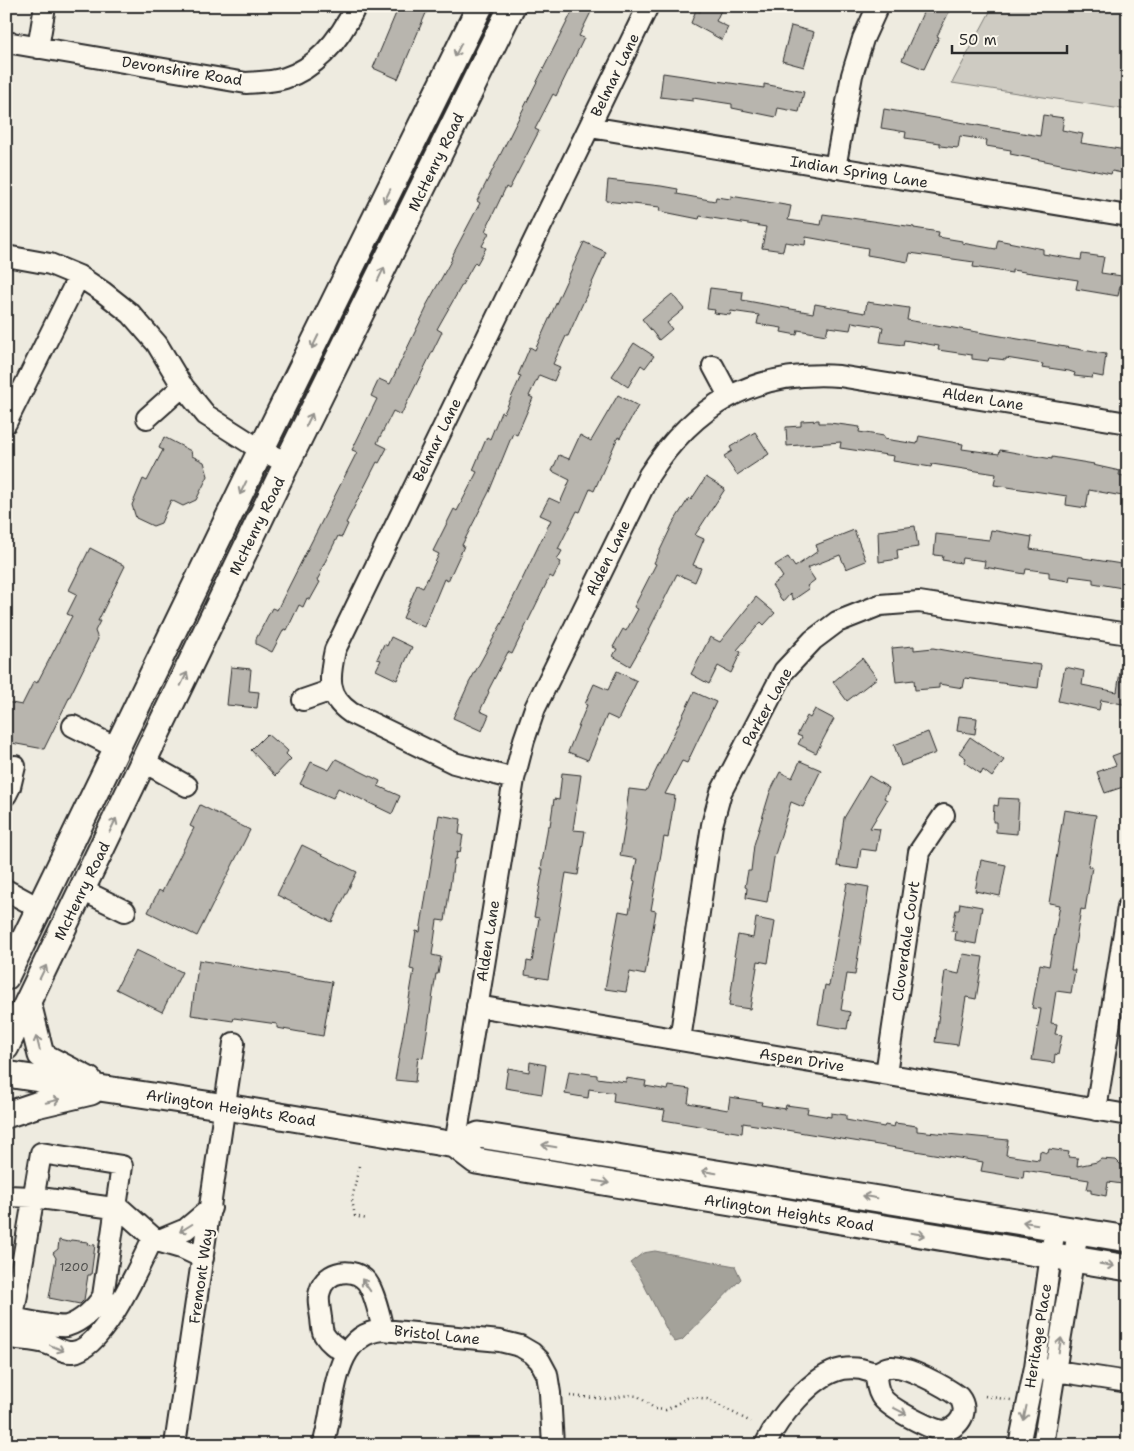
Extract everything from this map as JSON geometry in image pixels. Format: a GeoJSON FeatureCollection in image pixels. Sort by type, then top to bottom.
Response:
{"type":"FeatureCollection","features":[{"type":"Feature","properties":{"kind":"main road","name":"McHenry Road"},"geometry":{"type":"LineString","coordinates":[[6,977],[261,450],[480,6]]}},
{"type":"Feature","properties":{"kind":"main road","name":"McHenry Road"},"geometry":{"type":"LineString","coordinates":[[6,1047],[287,463],[512,6]]}},
{"type":"Feature","properties":{"kind":"main road"},"geometry":{"type":"LineString","coordinates":[[28,1003],[41,1055],[104,1089]]}},
{"type":"Feature","properties":{"kind":"main road","name":"Arlington Heights Road"},"geometry":{"type":"LineString","coordinates":[[6,1074],[226,1107],[455,1145],[476,1161],[1128,1268]]}},
{"type":"Feature","properties":{"kind":"main road"},"geometry":{"type":"LineString","coordinates":[[6,1115],[36,1105],[104,1089]]}},
{"type":"Feature","properties":{"kind":"main road","name":"Arlington Heights Road"},"geometry":{"type":"LineString","coordinates":[[455,1145],[479,1135],[1128,1239]]}},
{"type":"Feature","properties":{"kind":"street"},"geometry":{"type":"LineString","coordinates":[[38,48],[45,6]]}},
{"type":"Feature","properties":{"kind":"street","name":"Devonshire Road"},"geometry":{"type":"LineString","coordinates":[[6,42],[246,83],[269,81],[286,78],[315,62],[338,38],[356,6]]}},
{"type":"Feature","properties":{"kind":"street","name":"Belmar Lane"},"geometry":{"type":"LineString","coordinates":[[332,690],[332,666],[335,650],[648,6]]}},
{"type":"Feature","properties":{"kind":"street"},"geometry":{"type":"LineString","coordinates":[[836,168],[852,75],[863,39],[878,6]]}},
{"type":"Feature","properties":{"kind":"street","name":"Indian Spring Lane"},"geometry":{"type":"LineString","coordinates":[[590,127],[1128,216]]}},
{"type":"Feature","properties":{"kind":"street"},"geometry":{"type":"LineString","coordinates":[[6,256],[50,264],[79,276],[103,292],[132,314],[157,344],[183,386],[206,415],[261,450],[287,463]]}},
{"type":"Feature","properties":{"kind":"street"},"geometry":{"type":"LineString","coordinates":[[6,423],[79,276]]}},
{"type":"Feature","properties":{"kind":"street"},"geometry":{"type":"LineString","coordinates":[[713,366],[729,396]]}},
{"type":"Feature","properties":{"kind":"street","name":"Alden Lane"},"geometry":{"type":"LineString","coordinates":[[455,1145],[514,779],[524,740],[535,708],[649,475],[662,454],[683,431],[702,413],[729,396],[764,382],[803,376],[830,376],[1128,423]]}},
{"type":"Feature","properties":{"kind":"street"},"geometry":{"type":"LineString","coordinates":[[147,418],[183,386]]}},
{"type":"Feature","properties":{"kind":"street","name":"Parker Lane"},"geometry":{"type":"LineString","coordinates":[[680,1040],[712,825],[722,792],[784,671],[812,640],[838,622],[880,605],[919,602],[1128,634]]}},
{"type":"Feature","properties":{"kind":"street"},"geometry":{"type":"LineString","coordinates":[[304,700],[332,690],[341,706],[351,713],[454,763],[514,779]]}},
{"type":"Feature","properties":{"kind":"street"},"geometry":{"type":"LineString","coordinates":[[73,726],[117,748]]}},
{"type":"Feature","properties":{"kind":"street"},"geometry":{"type":"LineString","coordinates":[[144,762],[186,786]]}},
{"type":"Feature","properties":{"kind":"street"},"geometry":{"type":"LineString","coordinates":[[6,795],[15,766]]}},
{"type":"Feature","properties":{"kind":"street","name":"Cloverdale Court"},"geometry":{"type":"LineString","coordinates":[[886,1074],[919,852],[944,815]]}},
{"type":"Feature","properties":{"kind":"street"},"geometry":{"type":"LineString","coordinates":[[6,890],[40,908]]}},
{"type":"Feature","properties":{"kind":"street"},"geometry":{"type":"LineString","coordinates":[[82,890],[125,911]]}},
{"type":"Feature","properties":{"kind":"street"},"geometry":{"type":"LineString","coordinates":[[1096,1110],[1128,907]]}},
{"type":"Feature","properties":{"kind":"street","name":"Aspen Drive"},"geometry":{"type":"LineString","coordinates":[[477,1006],[1128,1115]]}},
{"type":"Feature","properties":{"kind":"street","name":"Fremont Way"},"geometry":{"type":"LineString","coordinates":[[176,1445],[234,1043]]}},
{"type":"Feature","properties":{"kind":"street"},"geometry":{"type":"LineString","coordinates":[[41,1153],[122,1166],[103,1296],[97,1306],[87,1315],[67,1326],[10,1325],[41,1153]]}},
{"type":"Feature","properties":{"kind":"street"},"geometry":{"type":"LineString","coordinates":[[6,1196],[33,1197],[121,1209],[155,1240],[184,1249],[203,1258]]}},
{"type":"Feature","properties":{"kind":"street"},"geometry":{"type":"LineString","coordinates":[[10,1325],[62,1352],[73,1352],[85,1348],[107,1323],[126,1294],[155,1240],[186,1229],[211,1208]]}},
{"type":"Feature","properties":{"kind":"street","name":"Heritage Place"},"geometry":{"type":"LineString","coordinates":[[1043,1445],[1055,1371],[1063,1258],[1067,1229]]}},
{"type":"Feature","properties":{"kind":"street","name":"Heritage Place"},"geometry":{"type":"LineString","coordinates":[[1019,1445],[1035,1367],[1063,1258]]}},
{"type":"Feature","properties":{"kind":"street"},"geometry":{"type":"LineString","coordinates":[[346,1353],[330,1343],[323,1333],[319,1300],[320,1291],[326,1279],[333,1275],[347,1272],[354,1273],[366,1282],[378,1311],[383,1330]]}},
{"type":"Feature","properties":{"kind":"street","name":"Bristol Lane"},"geometry":{"type":"LineString","coordinates":[[324,1445],[340,1371],[346,1353],[362,1336],[374,1331],[383,1330],[500,1341],[520,1346],[532,1353],[547,1374],[553,1445]]}},
{"type":"Feature","properties":{"kind":"street"},"geometry":{"type":"LineString","coordinates":[[1035,1367],[1128,1382]]}},
{"type":"Feature","properties":{"kind":"street"},"geometry":{"type":"LineString","coordinates":[[765,1445],[774,1427],[792,1404],[818,1381],[836,1371],[844,1369],[860,1368],[876,1373]]}},
{"type":"Feature","properties":{"kind":"path"},"geometry":{"type":"LineString","coordinates":[[359,1166],[352,1200],[355,1216],[367,1219]]}},
{"type":"Feature","properties":{"kind":"path"},"geometry":{"type":"LineString","coordinates":[[570,1396],[607,1399],[628,1394],[638,1396],[655,1409],[666,1410],[686,1398],[696,1396],[707,1399],[751,1422]]}},
{"type":"Feature","properties":{"kind":"path"},"geometry":{"type":"LineString","coordinates":[[985,1396],[1013,1400]]}},
{"type":"Feature","properties":{"kind":"shaded area"},"geometry":{"type":"Polygon","coordinates":[[[993,6],[1128,6],[1128,110],[952,83],[993,6]]]}},
{"type":"Feature","properties":{"kind":"shaded area"},"geometry":{"type":"Polygon","coordinates":[[[655,1251],[735,1266],[741,1279],[682,1340],[675,1342],[670,1336],[638,1273],[630,1263],[643,1253],[655,1251]]]}},
{"type":"Feature","properties":{"kind":"building"},"geometry":{"type":"Polygon","coordinates":[[[399,6],[429,6],[398,79],[373,68],[399,6]]]}},
{"type":"Feature","properties":{"kind":"building"},"geometry":{"type":"Polygon","coordinates":[[[575,6],[594,6],[579,36],[584,38],[556,96],[553,94],[535,129],[539,131],[509,189],[506,187],[485,231],[489,233],[482,246],[486,248],[477,264],[475,262],[437,329],[442,332],[401,415],[393,411],[377,443],[387,448],[379,463],[377,462],[346,523],[348,524],[342,537],[338,536],[320,572],[317,580],[320,582],[310,600],[307,598],[303,607],[299,605],[287,630],[284,629],[272,652],[256,644],[256,639],[272,608],[277,610],[357,452],[352,450],[377,399],[371,396],[379,379],[390,384],[426,306],[480,203],[477,201],[575,6]]]}},
{"type":"Feature","properties":{"kind":"building"},"geometry":{"type":"Polygon","coordinates":[[[703,6],[723,6],[716,21],[728,27],[722,40],[691,23],[696,10],[700,12],[703,6]]]}},
{"type":"Feature","properties":{"kind":"building"},"geometry":{"type":"Polygon","coordinates":[[[926,6],[952,6],[937,36],[939,37],[924,69],[902,60],[926,6]]]}},
{"type":"Feature","properties":{"kind":"building"},"geometry":{"type":"Polygon","coordinates":[[[791,26],[814,32],[804,67],[782,61],[791,26]]]}},
{"type":"Feature","properties":{"kind":"building"},"geometry":{"type":"Polygon","coordinates":[[[663,73],[764,88],[764,84],[804,92],[799,112],[778,108],[776,117],[732,108],[732,104],[693,98],[693,101],[660,97],[663,73]]]}},
{"type":"Feature","properties":{"kind":"building"},"geometry":{"type":"Polygon","coordinates":[[[884,109],[1040,136],[1043,115],[1064,118],[1062,130],[1083,134],[1081,143],[1126,150],[1122,173],[1112,171],[1111,174],[1010,154],[1011,150],[986,146],[987,140],[960,136],[958,148],[940,146],[940,143],[905,138],[906,132],[881,128],[884,109]]]}},
{"type":"Feature","properties":{"kind":"building"},"geometry":{"type":"Polygon","coordinates":[[[608,180],[678,189],[677,194],[715,201],[716,197],[731,199],[731,196],[791,206],[788,220],[821,225],[823,214],[939,232],[938,237],[996,249],[998,240],[1043,249],[1043,254],[1081,260],[1082,254],[1104,257],[1101,273],[1122,276],[1118,296],[1076,289],[1078,280],[1012,270],[1012,273],[973,267],[974,262],[910,253],[908,262],[867,255],[868,248],[806,237],[805,245],[785,242],[783,251],[762,248],[766,227],[700,216],[699,219],[659,211],[660,207],[606,201],[608,180]]]}},
{"type":"Feature","properties":{"kind":"building"},"geometry":{"type":"Polygon","coordinates":[[[584,242],[606,252],[568,336],[566,336],[553,364],[560,367],[554,381],[539,375],[529,396],[533,398],[517,435],[513,433],[489,492],[462,545],[464,546],[448,581],[444,579],[424,627],[403,618],[417,585],[423,588],[439,554],[433,551],[454,509],[457,511],[477,472],[473,470],[487,437],[490,439],[501,412],[504,413],[521,376],[518,375],[530,347],[535,350],[584,242]]]}},
{"type":"Feature","properties":{"kind":"building"},"geometry":{"type":"Polygon","coordinates":[[[710,288],[743,292],[742,300],[813,313],[815,304],[865,313],[867,302],[909,308],[907,320],[1106,354],[1103,377],[1093,375],[1092,378],[1074,376],[1075,373],[1069,371],[1042,367],[1043,364],[1006,358],[1006,360],[989,358],[988,361],[972,359],[972,355],[938,350],[939,346],[904,340],[903,345],[880,342],[883,327],[852,322],[850,330],[828,327],[826,335],[798,330],[797,335],[781,332],[782,328],[757,324],[759,315],[731,311],[730,315],[714,313],[715,310],[707,309],[710,288]]]}},
{"type":"Feature","properties":{"kind":"building"},"geometry":{"type":"Polygon","coordinates":[[[672,294],[684,309],[667,323],[672,329],[659,340],[642,319],[672,294]]]}},
{"type":"Feature","properties":{"kind":"building"},"geometry":{"type":"Polygon","coordinates":[[[634,343],[654,356],[645,368],[641,365],[628,387],[612,376],[634,343]]]}},
{"type":"Feature","properties":{"kind":"building"},"geometry":{"type":"Polygon","coordinates":[[[618,395],[638,406],[620,438],[618,437],[594,491],[590,489],[580,512],[577,511],[558,549],[562,551],[557,560],[561,562],[553,578],[550,576],[512,654],[508,652],[488,691],[480,711],[489,715],[482,731],[453,718],[469,683],[505,617],[551,520],[540,515],[549,498],[560,503],[570,480],[552,471],[559,455],[569,459],[580,435],[591,441],[618,395]]]}},
{"type":"Feature","properties":{"kind":"building"},"geometry":{"type":"Polygon","coordinates":[[[819,420],[819,423],[860,427],[859,432],[884,436],[884,439],[917,444],[919,436],[963,444],[962,449],[999,454],[1000,450],[1094,464],[1120,471],[1119,475],[1128,477],[1128,497],[1089,490],[1086,508],[1066,505],[1067,496],[994,485],[996,474],[932,464],[931,467],[893,461],[894,456],[840,448],[841,442],[787,446],[786,427],[801,426],[801,421],[819,420]]]}},
{"type":"Feature","properties":{"kind":"building"},"geometry":{"type":"Polygon","coordinates":[[[755,432],[769,454],[737,475],[724,456],[732,451],[730,447],[755,432]]]}},
{"type":"Feature","properties":{"kind":"building"},"geometry":{"type":"Polygon","coordinates":[[[164,437],[191,451],[192,456],[204,462],[208,476],[196,500],[183,506],[171,500],[161,523],[153,526],[136,518],[132,505],[143,479],[147,481],[163,450],[159,448],[164,437]]]}},
{"type":"Feature","properties":{"kind":"building"},"geometry":{"type":"Polygon","coordinates":[[[706,477],[725,489],[695,535],[704,539],[693,565],[701,568],[695,582],[677,574],[650,631],[630,666],[613,656],[617,649],[613,647],[623,629],[626,631],[638,609],[634,607],[656,564],[654,563],[673,523],[689,498],[691,500],[706,477]]]}},
{"type":"Feature","properties":{"kind":"building"},"geometry":{"type":"Polygon","coordinates":[[[915,526],[918,547],[897,550],[898,559],[879,562],[878,531],[915,526]]]}},
{"type":"Feature","properties":{"kind":"building"},"geometry":{"type":"Polygon","coordinates":[[[854,530],[866,561],[846,569],[840,555],[807,568],[815,580],[807,586],[809,589],[793,600],[790,594],[783,602],[772,585],[783,577],[775,565],[788,557],[795,567],[818,551],[816,545],[854,530]]]}},
{"type":"Feature","properties":{"kind":"building"},"geometry":{"type":"Polygon","coordinates":[[[991,530],[1032,537],[1030,549],[1128,565],[1128,589],[1093,583],[1093,579],[1070,576],[1069,581],[1049,578],[1049,572],[1026,569],[1025,574],[984,567],[985,561],[962,558],[961,563],[942,560],[943,556],[934,555],[936,534],[989,540],[991,530]]]}},
{"type":"Feature","properties":{"kind":"building"},"geometry":{"type":"Polygon","coordinates":[[[90,548],[125,566],[98,621],[100,621],[95,631],[98,639],[44,749],[6,742],[6,702],[22,705],[34,681],[37,683],[72,616],[67,614],[77,594],[69,590],[90,548]]]}},
{"type":"Feature","properties":{"kind":"building"},"geometry":{"type":"Polygon","coordinates":[[[756,597],[775,613],[764,625],[761,622],[737,650],[741,652],[731,673],[718,666],[709,684],[691,674],[710,637],[720,642],[756,597]]]}},
{"type":"Feature","properties":{"kind":"building"},"geometry":{"type":"Polygon","coordinates":[[[391,637],[412,647],[397,680],[376,670],[381,660],[377,659],[384,644],[387,646],[391,637]]]}},
{"type":"Feature","properties":{"kind":"building"},"geometry":{"type":"Polygon","coordinates":[[[914,646],[914,650],[933,648],[1041,665],[1038,688],[965,678],[963,688],[939,684],[939,688],[915,690],[914,680],[896,682],[892,648],[914,646]]]}},
{"type":"Feature","properties":{"kind":"building"},"geometry":{"type":"Polygon","coordinates":[[[862,658],[877,678],[847,701],[833,682],[862,658]]]}},
{"type":"Feature","properties":{"kind":"building"},"geometry":{"type":"Polygon","coordinates":[[[1121,665],[1128,666],[1128,705],[1101,700],[1099,710],[1058,701],[1065,667],[1084,671],[1082,685],[1117,692],[1121,665]]]}},
{"type":"Feature","properties":{"kind":"building"},"geometry":{"type":"Polygon","coordinates":[[[231,667],[251,669],[249,691],[259,692],[257,708],[227,705],[231,667]]]}},
{"type":"Feature","properties":{"kind":"building"},"geometry":{"type":"Polygon","coordinates":[[[617,671],[637,681],[618,720],[607,715],[588,760],[568,752],[594,684],[608,690],[617,671]]]}},
{"type":"Feature","properties":{"kind":"building"},"geometry":{"type":"Polygon","coordinates":[[[694,692],[716,702],[687,763],[682,761],[665,794],[675,796],[668,838],[664,837],[651,910],[656,911],[645,975],[630,972],[626,992],[605,989],[619,911],[629,913],[635,881],[633,880],[637,859],[620,856],[629,789],[646,791],[694,692]]]}},
{"type":"Feature","properties":{"kind":"building"},"geometry":{"type":"Polygon","coordinates":[[[815,709],[834,719],[816,753],[798,744],[802,737],[797,735],[807,716],[810,718],[815,709]]]}},
{"type":"Feature","properties":{"kind":"building"},"geometry":{"type":"Polygon","coordinates":[[[959,716],[977,718],[975,734],[957,731],[959,716]]]}},
{"type":"Feature","properties":{"kind":"building"},"geometry":{"type":"Polygon","coordinates":[[[928,732],[936,753],[901,766],[894,745],[928,732]]]}},
{"type":"Feature","properties":{"kind":"building"},"geometry":{"type":"Polygon","coordinates":[[[267,734],[288,751],[286,754],[291,759],[275,776],[251,750],[267,734]]]}},
{"type":"Feature","properties":{"kind":"building"},"geometry":{"type":"Polygon","coordinates":[[[970,737],[1004,760],[992,777],[983,770],[981,774],[964,762],[966,758],[959,753],[970,737]]]}},
{"type":"Feature","properties":{"kind":"building"},"geometry":{"type":"Polygon","coordinates":[[[1128,750],[1128,794],[1126,794],[1123,787],[1105,793],[1097,772],[1116,765],[1112,756],[1128,750]]]}},
{"type":"Feature","properties":{"kind":"building"},"geometry":{"type":"Polygon","coordinates":[[[336,759],[380,781],[378,786],[400,796],[392,814],[338,788],[333,798],[300,784],[311,762],[329,770],[336,759]]]}},
{"type":"Feature","properties":{"kind":"building"},"geometry":{"type":"Polygon","coordinates":[[[800,761],[821,770],[803,807],[791,802],[774,858],[767,902],[746,898],[747,888],[745,887],[748,871],[751,871],[754,845],[770,792],[780,772],[792,778],[800,761]]]}},
{"type":"Feature","properties":{"kind":"building"},"geometry":{"type":"Polygon","coordinates":[[[562,773],[581,775],[573,830],[585,831],[578,875],[566,873],[548,979],[525,975],[527,961],[532,962],[539,918],[534,917],[543,869],[541,869],[554,799],[559,800],[562,773]]]}},
{"type":"Feature","properties":{"kind":"building"},"geometry":{"type":"Polygon","coordinates":[[[869,776],[889,788],[884,798],[887,800],[870,828],[880,829],[876,851],[861,849],[858,869],[837,866],[844,818],[869,776]]]}},
{"type":"Feature","properties":{"kind":"building"},"geometry":{"type":"Polygon","coordinates":[[[999,798],[1019,799],[1017,834],[996,832],[996,822],[993,822],[994,805],[998,806],[999,798]]]}},
{"type":"Feature","properties":{"kind":"building"},"geometry":{"type":"Polygon","coordinates":[[[200,805],[250,830],[197,936],[148,912],[159,890],[162,892],[194,828],[190,826],[200,805]]]}},
{"type":"Feature","properties":{"kind":"building"},"geometry":{"type":"Polygon","coordinates":[[[1064,810],[1096,815],[1088,867],[1092,867],[1085,910],[1081,909],[1071,970],[1075,970],[1071,993],[1056,991],[1051,1023],[1057,1024],[1055,1034],[1062,1035],[1058,1055],[1055,1054],[1054,1063],[1032,1060],[1041,1009],[1032,1008],[1040,964],[1049,966],[1060,905],[1049,903],[1064,810]]]}},
{"type":"Feature","properties":{"kind":"building"},"geometry":{"type":"Polygon","coordinates":[[[439,815],[461,819],[459,834],[463,835],[460,853],[457,852],[456,859],[454,859],[445,921],[437,920],[432,955],[441,957],[438,974],[436,974],[423,1058],[418,1057],[415,1082],[395,1080],[414,970],[410,969],[416,931],[420,932],[439,815]]]}},
{"type":"Feature","properties":{"kind":"building"},"geometry":{"type":"Polygon","coordinates":[[[302,845],[357,872],[332,922],[277,895],[302,845]]]}},
{"type":"Feature","properties":{"kind":"building"},"geometry":{"type":"Polygon","coordinates":[[[981,860],[1006,865],[1000,896],[975,891],[981,860]]]}},
{"type":"Feature","properties":{"kind":"building"},"geometry":{"type":"Polygon","coordinates":[[[847,883],[869,887],[855,975],[847,974],[841,1010],[850,1012],[847,1029],[818,1024],[825,985],[829,986],[847,883]]]}},
{"type":"Feature","properties":{"kind":"building"},"geometry":{"type":"Polygon","coordinates":[[[960,903],[982,907],[976,944],[955,940],[956,931],[952,931],[956,910],[959,910],[960,903]]]}},
{"type":"Feature","properties":{"kind":"building"},"geometry":{"type":"Polygon","coordinates":[[[756,918],[775,922],[768,963],[758,961],[750,1009],[729,1006],[738,935],[753,938],[756,918]]]}},
{"type":"Feature","properties":{"kind":"building"},"geometry":{"type":"Polygon","coordinates":[[[136,950],[182,972],[162,1012],[116,989],[136,950]]]}},
{"type":"Feature","properties":{"kind":"building"},"geometry":{"type":"Polygon","coordinates":[[[963,954],[983,957],[976,999],[966,997],[958,1045],[935,1042],[945,971],[959,974],[963,954]]]}},
{"type":"Feature","properties":{"kind":"building"},"geometry":{"type":"Polygon","coordinates":[[[199,960],[332,982],[323,1036],[277,1028],[277,1024],[234,1018],[233,1021],[191,1015],[199,960]]]}},
{"type":"Feature","properties":{"kind":"building"},"geometry":{"type":"Polygon","coordinates":[[[530,1062],[546,1065],[542,1094],[505,1088],[508,1068],[529,1072],[530,1062]]]}},
{"type":"Feature","properties":{"kind":"building"},"geometry":{"type":"Polygon","coordinates":[[[569,1071],[597,1075],[597,1078],[626,1082],[626,1078],[646,1081],[645,1086],[668,1090],[669,1086],[690,1089],[688,1103],[728,1110],[730,1097],[762,1102],[761,1105],[785,1109],[786,1105],[808,1108],[807,1113],[831,1117],[831,1113],[846,1115],[846,1120],[884,1127],[885,1125],[894,1127],[895,1123],[917,1126],[917,1131],[1008,1140],[1006,1155],[1039,1160],[1040,1151],[1048,1153],[1049,1149],[1069,1152],[1068,1157],[1078,1158],[1077,1166],[1097,1162],[1101,1159],[1116,1160],[1120,1164],[1128,1165],[1128,1183],[1108,1182],[1106,1196],[1091,1193],[1091,1189],[1087,1189],[1089,1180],[1024,1170],[1023,1178],[981,1171],[983,1162],[743,1123],[742,1133],[663,1120],[665,1110],[613,1102],[614,1093],[589,1089],[588,1098],[565,1094],[569,1071]]]}},
{"type":"Feature","properties":{"kind":"building"},"geometry":{"type":"Polygon","coordinates":[[[59,1240],[88,1242],[87,1244],[95,1245],[91,1275],[88,1275],[84,1300],[80,1304],[49,1298],[56,1258],[53,1253],[58,1249],[59,1240]]]}}]}
